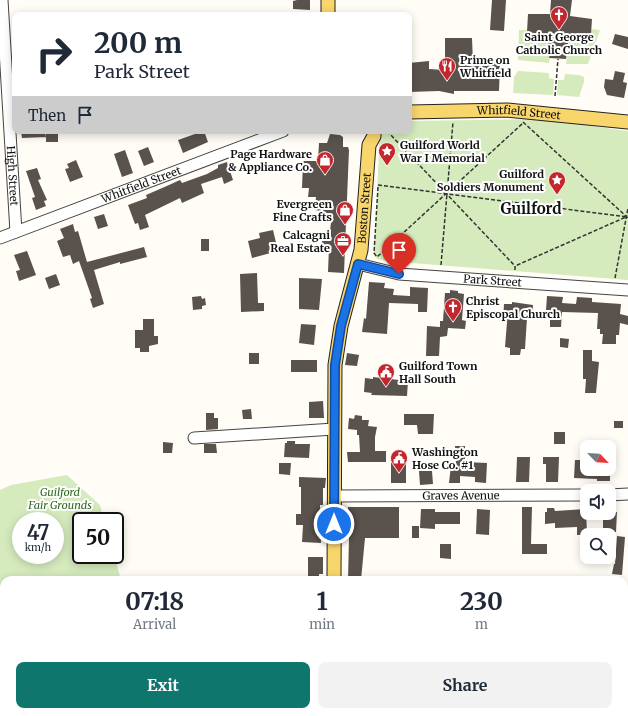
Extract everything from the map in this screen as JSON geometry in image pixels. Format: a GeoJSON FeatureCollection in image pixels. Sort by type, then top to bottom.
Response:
{"type":"FeatureCollection","features":[{"type":"Feature","properties":{"kind":"main road"},"geometry":{"type":"LineString","coordinates":[[328,0],[328,12]]}},
{"type":"Feature","properties":{"kind":"main road","name":"Whitfield Street"},"geometry":{"type":"LineString","coordinates":[[412,112],[507,110],[628,122]]}},
{"type":"Feature","properties":{"kind":"main road","name":"Boston Street"},"geometry":{"type":"LineString","coordinates":[[365,134],[369,145]]}},
{"type":"Feature","properties":{"kind":"main road","name":"Boston Street"},"geometry":{"type":"LineString","coordinates":[[334,576],[334,428],[337,347],[358,264],[364,220],[369,145],[374,134]]}},
{"type":"Feature","properties":{"kind":"street","name":"High Street"},"geometry":{"type":"LineString","coordinates":[[2,0],[16,232]]}},
{"type":"Feature","properties":{"kind":"street","name":"Whitfield Street"},"geometry":{"type":"LineString","coordinates":[[0,238],[274,134]]}},
{"type":"Feature","properties":{"kind":"street","name":"Park Street"},"geometry":{"type":"LineString","coordinates":[[358,264],[399,274],[628,290]]}},
{"type":"Feature","properties":{"kind":"street"},"geometry":{"type":"LineString","coordinates":[[194,438],[334,428]]}},
{"type":"Feature","properties":{"kind":"street"},"geometry":{"type":"LineString","coordinates":[[616,495],[628,494]]}},
{"type":"Feature","properties":{"kind":"street","name":"Graves Avenue"},"geometry":{"type":"LineString","coordinates":[[334,496],[580,495]]}},
{"type":"Feature","properties":{"kind":"path"},"geometry":{"type":"LineString","coordinates":[[555,96],[558,59]]}},
{"type":"Feature","properties":{"kind":"path"},"geometry":{"type":"LineString","coordinates":[[524,119],[524,122],[447,193],[377,257],[374,253],[378,184],[447,193],[628,217]]}},
{"type":"Feature","properties":{"kind":"path"},"geometry":{"type":"LineString","coordinates":[[441,265],[454,120]]}},
{"type":"Feature","properties":{"kind":"path"},"geometry":{"type":"LineString","coordinates":[[524,122],[628,217]]}},
{"type":"Feature","properties":{"kind":"path"},"geometry":{"type":"LineString","coordinates":[[390,134],[516,266]]}},
{"type":"Feature","properties":{"kind":"path"},"geometry":{"type":"LineString","coordinates":[[615,278],[628,217],[628,208]]}},
{"type":"Feature","properties":{"kind":"path"},"geometry":{"type":"LineString","coordinates":[[516,266],[628,217]]}},
{"type":"Feature","properties":{"kind":"path"},"geometry":{"type":"LineString","coordinates":[[515,270],[516,266]]}},
{"type":"Feature","properties":{"kind":"green space"},"geometry":{"type":"Polygon","coordinates":[[[591,29],[600,30],[588,64],[566,64],[569,35],[586,36],[586,34],[591,34],[591,29]]]}},
{"type":"Feature","properties":{"kind":"green space"},"geometry":{"type":"Polygon","coordinates":[[[519,30],[527,30],[527,32],[548,35],[547,52],[550,53],[549,63],[518,60],[519,30]]]}},
{"type":"Feature","properties":{"kind":"green space"},"geometry":{"type":"Polygon","coordinates":[[[518,71],[549,73],[549,78],[554,79],[553,95],[513,93],[514,77],[518,71]]]}},
{"type":"Feature","properties":{"kind":"green space"},"geometry":{"type":"Polygon","coordinates":[[[565,74],[584,77],[584,82],[579,97],[557,95],[558,80],[564,80],[565,74]]]}},
{"type":"Feature","properties":{"kind":"green space"},"geometry":{"type":"Polygon","coordinates":[[[538,119],[628,131],[628,280],[386,261],[377,259],[374,255],[380,134],[412,134],[412,121],[538,119]]]}},
{"type":"Feature","properties":{"kind":"green space","name":"Guilford Fair Grounds"},"geometry":{"type":"Polygon","coordinates":[[[67,475],[100,505],[102,512],[72,512],[72,564],[117,564],[120,576],[0,576],[0,490],[11,485],[67,475]]]}},
{"type":"Feature","properties":{"kind":"building"},"geometry":{"type":"Polygon","coordinates":[[[310,0],[310,10],[293,9],[293,1],[310,0]]]}},
{"type":"Feature","properties":{"kind":"building"},"geometry":{"type":"Polygon","coordinates":[[[492,0],[506,0],[504,31],[490,30],[492,0]]]}},
{"type":"Feature","properties":{"kind":"building","name":"Saint George Catholic Church"},"geometry":{"type":"Polygon","coordinates":[[[551,0],[572,0],[570,16],[592,19],[591,34],[586,34],[586,36],[569,35],[566,59],[549,58],[550,53],[547,53],[548,35],[527,32],[528,14],[550,14],[551,0]]]}},
{"type":"Feature","properties":{"kind":"building"},"geometry":{"type":"Polygon","coordinates":[[[615,34],[628,37],[628,49],[612,44],[615,34]]]}},
{"type":"Feature","properties":{"kind":"building"},"geometry":{"type":"Polygon","coordinates":[[[445,38],[472,38],[473,63],[500,63],[499,91],[454,91],[454,94],[439,91],[412,92],[412,63],[429,61],[429,69],[445,70],[445,38]]]}},
{"type":"Feature","properties":{"kind":"building"},"geometry":{"type":"Polygon","coordinates":[[[615,71],[625,73],[623,82],[627,83],[624,98],[607,95],[604,87],[605,79],[613,80],[615,71]]]}},
{"type":"Feature","properties":{"kind":"building"},"geometry":{"type":"Polygon","coordinates":[[[21,134],[46,134],[46,137],[22,138],[21,134]]]}},
{"type":"Feature","properties":{"kind":"building"},"geometry":{"type":"Polygon","coordinates":[[[46,134],[58,134],[58,142],[46,142],[46,134]]]}},
{"type":"Feature","properties":{"kind":"building"},"geometry":{"type":"Polygon","coordinates":[[[195,134],[205,134],[208,142],[183,153],[178,140],[195,134]]]}},
{"type":"Feature","properties":{"kind":"building","name":"Page Hardware & Appliance Co."},"geometry":{"type":"Polygon","coordinates":[[[330,134],[340,135],[343,137],[343,147],[348,147],[349,150],[344,273],[328,272],[329,247],[322,247],[322,237],[329,237],[332,216],[321,215],[321,211],[315,210],[316,197],[308,197],[309,188],[302,188],[303,161],[318,161],[319,143],[327,143],[330,134]]]}},
{"type":"Feature","properties":{"kind":"building"},"geometry":{"type":"Polygon","coordinates":[[[148,147],[154,162],[144,166],[138,151],[148,147]]]}},
{"type":"Feature","properties":{"kind":"building"},"geometry":{"type":"Polygon","coordinates":[[[125,150],[133,173],[122,177],[114,154],[125,150]]]}},
{"type":"Feature","properties":{"kind":"building"},"geometry":{"type":"Polygon","coordinates":[[[76,160],[83,177],[70,182],[65,169],[69,168],[67,164],[76,160]]]}},
{"type":"Feature","properties":{"kind":"building"},"geometry":{"type":"Polygon","coordinates":[[[227,162],[233,180],[224,184],[222,177],[201,184],[204,193],[182,203],[180,198],[145,215],[149,227],[140,230],[138,223],[135,224],[128,205],[147,198],[146,195],[180,180],[182,183],[207,174],[218,168],[218,165],[227,162]]]}},
{"type":"Feature","properties":{"kind":"building"},"geometry":{"type":"Polygon","coordinates":[[[37,168],[41,179],[38,180],[47,200],[44,201],[46,206],[36,210],[32,198],[35,197],[26,171],[37,168]]]}},
{"type":"Feature","properties":{"kind":"building"},"geometry":{"type":"Polygon","coordinates":[[[104,214],[108,226],[98,229],[94,217],[104,214]]]}},
{"type":"Feature","properties":{"kind":"building"},"geometry":{"type":"Polygon","coordinates":[[[73,224],[75,232],[78,231],[87,262],[144,247],[147,257],[120,264],[120,262],[94,270],[104,304],[93,308],[90,299],[92,298],[79,261],[73,264],[70,255],[63,257],[57,241],[64,238],[60,229],[73,224]]]}},
{"type":"Feature","properties":{"kind":"building"},"geometry":{"type":"Polygon","coordinates":[[[273,230],[278,251],[252,258],[248,241],[260,238],[259,233],[273,230]]]}},
{"type":"Feature","properties":{"kind":"building"},"geometry":{"type":"Polygon","coordinates":[[[201,239],[209,239],[209,251],[201,251],[201,239]]]}},
{"type":"Feature","properties":{"kind":"building"},"geometry":{"type":"Polygon","coordinates":[[[27,251],[36,275],[19,281],[16,271],[20,270],[14,255],[27,251]]]}},
{"type":"Feature","properties":{"kind":"building"},"geometry":{"type":"Polygon","coordinates":[[[257,273],[258,303],[264,303],[264,311],[241,312],[240,274],[257,273]]]}},
{"type":"Feature","properties":{"kind":"building"},"geometry":{"type":"Polygon","coordinates":[[[56,274],[60,285],[49,289],[45,278],[56,274]]]}},
{"type":"Feature","properties":{"kind":"building"},"geometry":{"type":"Polygon","coordinates":[[[299,278],[322,279],[319,310],[299,309],[299,278]]]}},
{"type":"Feature","properties":{"kind":"building"},"geometry":{"type":"Polygon","coordinates":[[[369,282],[385,283],[384,288],[394,289],[393,295],[410,296],[410,287],[428,288],[427,312],[418,312],[418,304],[389,303],[387,334],[362,332],[364,318],[366,319],[369,282]]]}},
{"type":"Feature","properties":{"kind":"building","name":"Christ Episcopal Church"},"geometry":{"type":"Polygon","coordinates":[[[450,290],[458,291],[458,293],[464,294],[462,320],[466,321],[465,329],[448,328],[447,336],[440,337],[439,356],[426,356],[427,326],[440,327],[440,321],[443,321],[445,293],[450,293],[450,290]]]}},
{"type":"Feature","properties":{"kind":"building"},"geometry":{"type":"Polygon","coordinates":[[[201,296],[202,299],[205,298],[206,305],[202,306],[202,309],[193,310],[192,297],[201,296]]]}},
{"type":"Feature","properties":{"kind":"building"},"geometry":{"type":"Polygon","coordinates":[[[547,296],[563,297],[562,303],[576,304],[577,297],[592,298],[592,302],[621,304],[620,314],[628,316],[628,325],[620,323],[619,335],[616,335],[616,344],[602,344],[603,334],[600,334],[600,329],[597,329],[598,313],[562,312],[561,327],[550,327],[550,310],[546,310],[547,296]]]}},
{"type":"Feature","properties":{"kind":"building"},"geometry":{"type":"Polygon","coordinates":[[[512,302],[533,305],[532,319],[527,318],[525,349],[521,349],[520,355],[510,355],[510,348],[505,347],[507,322],[503,322],[504,304],[512,304],[512,302]]]}},
{"type":"Feature","properties":{"kind":"building"},"geometry":{"type":"Polygon","coordinates":[[[143,319],[154,319],[154,336],[158,336],[158,344],[149,346],[149,352],[140,352],[140,348],[135,348],[135,330],[143,330],[143,319]]]}},
{"type":"Feature","properties":{"kind":"building"},"geometry":{"type":"Polygon","coordinates":[[[301,324],[316,325],[314,345],[299,343],[301,324]]]}},
{"type":"Feature","properties":{"kind":"building"},"geometry":{"type":"Polygon","coordinates":[[[560,338],[569,339],[568,348],[560,347],[560,338]]]}},
{"type":"Feature","properties":{"kind":"building"},"geometry":{"type":"Polygon","coordinates":[[[583,350],[592,350],[592,361],[599,362],[596,393],[585,393],[586,379],[583,379],[583,350]]]}},
{"type":"Feature","properties":{"kind":"building"},"geometry":{"type":"Polygon","coordinates":[[[249,353],[259,353],[259,364],[249,364],[249,353]]]}},
{"type":"Feature","properties":{"kind":"building"},"geometry":{"type":"Polygon","coordinates":[[[347,353],[359,355],[357,366],[345,365],[347,353]]]}},
{"type":"Feature","properties":{"kind":"building"},"geometry":{"type":"Polygon","coordinates":[[[291,360],[317,360],[317,372],[291,372],[291,360]]]}},
{"type":"Feature","properties":{"kind":"building","name":"Guilford Town Hall South"},"geometry":{"type":"Polygon","coordinates":[[[373,377],[408,381],[407,396],[371,395],[372,393],[364,392],[365,378],[373,379],[373,377]]]}},
{"type":"Feature","properties":{"kind":"building"},"geometry":{"type":"Polygon","coordinates":[[[323,401],[324,418],[309,418],[309,402],[323,401]]]}},
{"type":"Feature","properties":{"kind":"building"},"geometry":{"type":"Polygon","coordinates":[[[251,409],[252,419],[243,419],[242,410],[251,409]]]}},
{"type":"Feature","properties":{"kind":"building"},"geometry":{"type":"Polygon","coordinates":[[[206,413],[214,413],[214,418],[218,418],[218,429],[206,430],[206,413]]]}},
{"type":"Feature","properties":{"kind":"building"},"geometry":{"type":"Polygon","coordinates":[[[404,414],[434,414],[433,434],[418,434],[417,425],[404,425],[404,414]]]}},
{"type":"Feature","properties":{"kind":"building"},"geometry":{"type":"Polygon","coordinates":[[[355,415],[362,416],[362,420],[369,420],[368,426],[377,427],[375,451],[386,451],[386,462],[348,462],[347,452],[360,452],[359,435],[357,435],[357,430],[348,429],[349,418],[354,419],[355,415]]]}},
{"type":"Feature","properties":{"kind":"building"},"geometry":{"type":"Polygon","coordinates":[[[614,421],[623,421],[623,428],[614,428],[614,421]]]}},
{"type":"Feature","properties":{"kind":"building"},"geometry":{"type":"Polygon","coordinates":[[[554,432],[565,432],[565,444],[554,444],[554,432]]]}},
{"type":"Feature","properties":{"kind":"building"},"geometry":{"type":"Polygon","coordinates":[[[287,441],[295,441],[295,444],[310,444],[309,458],[284,457],[285,443],[287,443],[287,441]]]}},
{"type":"Feature","properties":{"kind":"building"},"geometry":{"type":"Polygon","coordinates":[[[163,442],[173,443],[172,453],[163,453],[163,442]]]}},
{"type":"Feature","properties":{"kind":"building"},"geometry":{"type":"Polygon","coordinates":[[[204,444],[216,444],[217,453],[204,453],[204,444]]]}},
{"type":"Feature","properties":{"kind":"building"},"geometry":{"type":"Polygon","coordinates":[[[455,446],[465,446],[465,462],[487,463],[486,483],[475,482],[475,477],[460,476],[460,483],[449,483],[451,465],[456,465],[455,446]]]}},
{"type":"Feature","properties":{"kind":"building"},"geometry":{"type":"Polygon","coordinates":[[[517,457],[530,457],[529,482],[516,482],[517,457]]]}},
{"type":"Feature","properties":{"kind":"building"},"geometry":{"type":"Polygon","coordinates":[[[543,457],[559,457],[558,482],[546,482],[546,464],[543,464],[543,457]]]}},
{"type":"Feature","properties":{"kind":"building"},"geometry":{"type":"Polygon","coordinates":[[[575,460],[580,460],[580,476],[610,476],[610,481],[597,481],[597,479],[574,478],[575,460]]]}},
{"type":"Feature","properties":{"kind":"building","name":"Washington Hose Co. #1"},"geometry":{"type":"Polygon","coordinates":[[[391,462],[406,463],[406,483],[391,483],[391,462]]]}},
{"type":"Feature","properties":{"kind":"building"},"geometry":{"type":"Polygon","coordinates":[[[279,463],[291,463],[290,475],[279,474],[279,463]]]}},
{"type":"Feature","properties":{"kind":"building"},"geometry":{"type":"Polygon","coordinates":[[[419,471],[432,471],[433,484],[420,485],[419,471]]]}},
{"type":"Feature","properties":{"kind":"building"},"geometry":{"type":"Polygon","coordinates":[[[299,477],[326,478],[325,488],[323,488],[323,505],[320,505],[321,543],[302,542],[303,525],[296,525],[296,514],[301,514],[301,487],[299,487],[299,477]]]}},
{"type":"Feature","properties":{"kind":"building"},"geometry":{"type":"Polygon","coordinates":[[[348,507],[399,507],[399,538],[365,538],[361,576],[348,576],[348,507]]]}},
{"type":"Feature","properties":{"kind":"building"},"geometry":{"type":"Polygon","coordinates":[[[522,507],[532,507],[531,544],[547,544],[547,554],[522,554],[522,507]]]}},
{"type":"Feature","properties":{"kind":"building"},"geometry":{"type":"Polygon","coordinates":[[[547,508],[554,508],[555,511],[580,509],[580,520],[586,520],[587,528],[580,528],[580,535],[577,535],[577,527],[555,528],[555,523],[545,524],[545,512],[547,512],[547,508]]]}},
{"type":"Feature","properties":{"kind":"building"},"geometry":{"type":"Polygon","coordinates":[[[421,509],[435,509],[435,512],[460,512],[460,524],[435,524],[435,529],[420,528],[421,509]]]}},
{"type":"Feature","properties":{"kind":"building"},"geometry":{"type":"Polygon","coordinates":[[[477,509],[490,510],[489,535],[476,534],[477,509]]]}},
{"type":"Feature","properties":{"kind":"building"},"geometry":{"type":"Polygon","coordinates":[[[617,512],[616,532],[616,528],[603,528],[603,520],[616,520],[617,512]]]}},
{"type":"Feature","properties":{"kind":"building"},"geometry":{"type":"Polygon","coordinates":[[[412,526],[419,526],[419,538],[412,538],[412,526]]]}},
{"type":"Feature","properties":{"kind":"building"},"geometry":{"type":"Polygon","coordinates":[[[617,536],[625,537],[622,575],[612,574],[614,564],[616,564],[617,536]]]}},
{"type":"Feature","properties":{"kind":"building"},"geometry":{"type":"Polygon","coordinates":[[[440,544],[451,544],[451,559],[440,558],[440,544]]]}},
{"type":"Feature","properties":{"kind":"building"},"geometry":{"type":"Polygon","coordinates":[[[308,557],[323,557],[323,574],[319,574],[319,576],[308,576],[308,557]]]}},
{"type":"Feature","properties":{"kind":"place","name":"Saint George Catholic Church"},"geometry":{"type":"Point","coordinates":[559,30]}},
{"type":"Feature","properties":{"kind":"place","name":"Prime on Whitfield"},"geometry":{"type":"Point","coordinates":[447,81]}},
{"type":"Feature","properties":{"kind":"place","name":"Guilford World War I Memorial"},"geometry":{"type":"Point","coordinates":[387,166]}},
{"type":"Feature","properties":{"kind":"place","name":"Page Hardware & Appliance Co."},"geometry":{"type":"Point","coordinates":[325,175]}},
{"type":"Feature","properties":{"kind":"place","name":"Guilford Soldiers Monument"},"geometry":{"type":"Point","coordinates":[557,195]}},
{"type":"Feature","properties":{"kind":"place","name":"Evergreen Fine Crafts"},"geometry":{"type":"Point","coordinates":[345,225]}},
{"type":"Feature","properties":{"kind":"place","name":"Calcagni Real Estate"},"geometry":{"type":"Point","coordinates":[343,256]}},
{"type":"Feature","properties":{"kind":"place","name":"Christ Episcopal Church"},"geometry":{"type":"Point","coordinates":[453,322]}},
{"type":"Feature","properties":{"kind":"place","name":"Guilford Town Hall South"},"geometry":{"type":"Point","coordinates":[386,387]}},
{"type":"Feature","properties":{"kind":"place","name":"Washington Hose Co. #1"},"geometry":{"type":"Point","coordinates":[399,473]}},
{"type":"Feature","properties":{"kind":"district","name":"Guilford"},"geometry":{"type":"Point","coordinates":[531,208]}},
{"type":"Feature","properties":{"kind":"route"},"geometry":{"type":"LineString","coordinates":[[334,524],[335,365],[341,326],[358,264],[399,274]]}}]}
